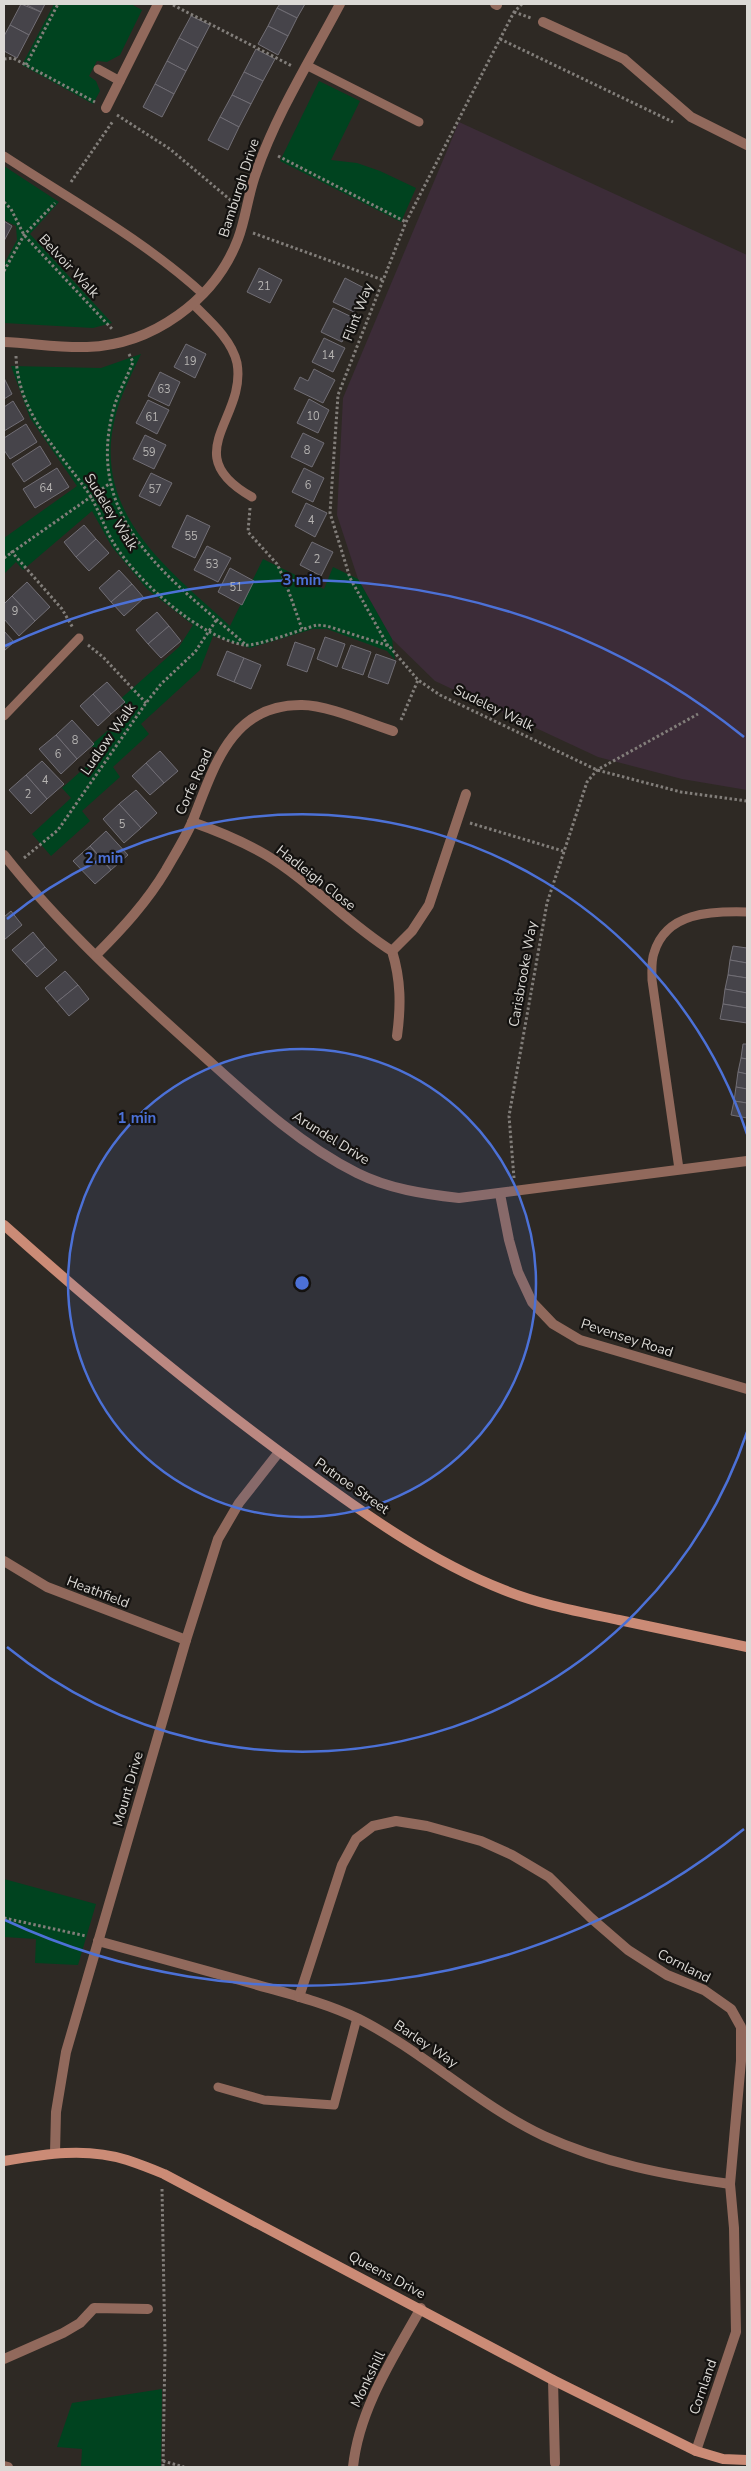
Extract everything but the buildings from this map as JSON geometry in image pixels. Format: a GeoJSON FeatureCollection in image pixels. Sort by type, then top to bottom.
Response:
{"type":"FeatureCollection","features":[{"type":"Feature","properties":{"kind":"street"},"geometry":{"type":"LineString","coordinates":[[106,108],[158,4]]}},
{"type":"Feature","properties":{"kind":"street","name":"Bamburgh Drive"},"geometry":{"type":"LineString","coordinates":[[4,342],[87,347],[123,342],[155,329],[194,305],[224,266],[241,228],[255,174],[265,149],[340,4]]}},
{"type":"Feature","properties":{"kind":"street"},"geometry":{"type":"LineString","coordinates":[[543,22],[624,59],[691,117],[747,145]]}},
{"type":"Feature","properties":{"kind":"street","name":"Corfe Road"},"geometry":{"type":"LineString","coordinates":[[96,955],[131,919],[165,871],[192,822],[213,768],[230,738],[247,722],[274,708],[302,704],[334,712],[393,732]]}},
{"type":"Feature","properties":{"kind":"street"},"geometry":{"type":"LineString","coordinates":[[397,1036],[401,1009],[399,976],[392,951],[412,931],[429,905],[466,794]]}},
{"type":"Feature","properties":{"kind":"street","name":"Hadleigh Close"},"geometry":{"type":"LineString","coordinates":[[192,822],[230,836],[266,856],[294,875],[367,936],[392,951]]}},
{"type":"Feature","properties":{"kind":"street","name":"Arundel Drive"},"geometry":{"type":"LineString","coordinates":[[4,854],[96,955],[259,1106],[315,1147],[356,1172],[389,1186],[459,1198],[747,1161]]}},
{"type":"Feature","properties":{"kind":"street","name":"Pevensey Road"},"geometry":{"type":"LineString","coordinates":[[500,1194],[509,1240],[518,1272],[532,1302],[553,1324],[580,1340],[747,1389]]}},
{"type":"Feature","properties":{"kind":"street","name":"Putnoe Street"},"geometry":{"type":"LineString","coordinates":[[4,1225],[86,1298],[168,1367],[279,1452],[348,1502],[408,1541],[456,1568],[505,1591],[570,1610],[747,1647]]}},
{"type":"Feature","properties":{"kind":"street","name":"Mount Drive"},"geometry":{"type":"LineString","coordinates":[[55,2153],[56,2112],[66,2052],[186,1640],[218,1539],[239,1502],[279,1452]]}},
{"type":"Feature","properties":{"kind":"street","name":"Heathfield"},"geometry":{"type":"LineString","coordinates":[[4,1561],[47,1587],[186,1640]]}},
{"type":"Feature","properties":{"kind":"street","name":"Cornland"},"geometry":{"type":"LineString","coordinates":[[299,1997],[342,1865],[356,1839],[373,1826],[396,1821],[427,1826],[481,1841],[512,1855],[549,1877],[591,1918],[628,1950],[667,1975],[704,1990],[731,2009],[744,2027],[730,2184],[734,2228],[736,2332],[696,2451]]}},
{"type":"Feature","properties":{"kind":"street","name":"Barley Way"},"geometry":{"type":"LineString","coordinates":[[98,1941],[299,1997],[356,2018],[398,2040],[484,2100],[543,2136],[603,2159],[649,2171],[730,2184]]}},
{"type":"Feature","properties":{"kind":"street","name":"Queens Drive"},"geometry":{"type":"LineString","coordinates":[[4,2161],[55,2153],[90,2153],[126,2159],[164,2174],[421,2308],[552,2380],[696,2451],[724,2459],[747,2460]]}},
{"type":"Feature","properties":{"kind":"street"},"geometry":{"type":"LineString","coordinates":[[4,2358],[63,2333],[80,2323],[94,2308],[148,2309]]}},
{"type":"Feature","properties":{"kind":"street","name":"Monkshill"},"geometry":{"type":"LineString","coordinates":[[353,2467],[364,2419],[386,2370],[421,2308]]}},
{"type":"Feature","properties":{"kind":"street"},"geometry":{"type":"LineString","coordinates":[[552,2380],[554,2463]]}},
{"type":"Feature","properties":{"kind":"street"},"geometry":{"type":"LineString","coordinates":[[4,2466],[8,2467]]}},
{"type":"Feature","properties":{"kind":"lane"},"geometry":{"type":"LineString","coordinates":[[98,69],[120,81]]}},
{"type":"Feature","properties":{"kind":"lane"},"geometry":{"type":"LineString","coordinates":[[306,69],[419,122]]}},
{"type":"Feature","properties":{"kind":"lane"},"geometry":{"type":"LineString","coordinates":[[4,156],[150,252],[181,274],[203,294]]}},
{"type":"Feature","properties":{"kind":"lane"},"geometry":{"type":"LineString","coordinates":[[194,305],[225,338],[237,361],[239,380],[234,403],[219,431],[216,451],[222,474],[235,488],[252,497]]}},
{"type":"Feature","properties":{"kind":"lane"},"geometry":{"type":"LineString","coordinates":[[4,716],[79,638]]}},
{"type":"Feature","properties":{"kind":"lane"},"geometry":{"type":"LineString","coordinates":[[679,1169],[652,980],[653,954],[663,935],[681,919],[702,913],[747,912]]}},
{"type":"Feature","properties":{"kind":"lane"},"geometry":{"type":"LineString","coordinates":[[218,2087],[264,2100],[334,2105],[356,2018]]}},
{"type":"Feature","properties":{"kind":"path"},"geometry":{"type":"LineString","coordinates":[[26,65],[58,4]]}},
{"type":"Feature","properties":{"kind":"path"},"geometry":{"type":"LineString","coordinates":[[170,4],[306,69]]}},
{"type":"Feature","properties":{"kind":"path"},"geometry":{"type":"LineString","coordinates":[[496,4],[543,22]]}},
{"type":"Feature","properties":{"kind":"path","name":"Flint Way"},"geometry":{"type":"LineString","coordinates":[[389,646],[350,578],[330,513],[338,395],[406,222],[514,12],[522,4]]}},
{"type":"Feature","properties":{"kind":"path"},"geometry":{"type":"LineString","coordinates":[[500,39],[676,124]]}},
{"type":"Feature","properties":{"kind":"path"},"geometry":{"type":"LineString","coordinates":[[4,59],[13,58],[106,108],[170,149],[245,213]]}},
{"type":"Feature","properties":{"kind":"path"},"geometry":{"type":"LineString","coordinates":[[265,149],[406,222]]}},
{"type":"Feature","properties":{"kind":"path","name":"Belvoir Walk"},"geometry":{"type":"LineString","coordinates":[[4,202],[11,209],[24,235],[123,342]]}},
{"type":"Feature","properties":{"kind":"path"},"geometry":{"type":"LineString","coordinates":[[241,228],[383,280]]}},
{"type":"Feature","properties":{"kind":"path","name":"Sudeley Walk"},"geometry":{"type":"LineString","coordinates":[[123,342],[133,362],[113,411],[106,455],[109,484],[127,528],[148,556],[247,645]]}},
{"type":"Feature","properties":{"kind":"path","name":"Sudeley Walk"},"geometry":{"type":"LineString","coordinates":[[16,343],[19,375],[26,400],[37,424],[62,462],[91,497],[113,542],[137,573],[174,607],[208,631],[234,642],[247,645]]}},
{"type":"Feature","properties":{"kind":"path"},"geometry":{"type":"LineString","coordinates":[[4,558],[11,551],[109,484]]}},
{"type":"Feature","properties":{"kind":"path"},"geometry":{"type":"LineString","coordinates":[[252,497],[248,532],[277,564],[302,629]]}},
{"type":"Feature","properties":{"kind":"path"},"geometry":{"type":"LineString","coordinates":[[11,551],[62,608],[79,638],[103,657],[146,703]]}},
{"type":"Feature","properties":{"kind":"path","name":"Ludlow Walk"},"geometry":{"type":"LineString","coordinates":[[13,866],[58,830],[146,703],[161,684],[195,652],[217,619]]}},
{"type":"Feature","properties":{"kind":"path"},"geometry":{"type":"LineString","coordinates":[[247,645],[317,625],[328,626],[389,646]]}},
{"type":"Feature","properties":{"kind":"path","name":"Sudeley Walk"},"geometry":{"type":"LineString","coordinates":[[389,646],[418,680],[440,695],[597,770],[681,792],[747,800]]}},
{"type":"Feature","properties":{"kind":"path"},"geometry":{"type":"LineString","coordinates":[[393,732],[405,714],[418,680]]}},
{"type":"Feature","properties":{"kind":"path"},"geometry":{"type":"LineString","coordinates":[[597,770],[698,714]]}},
{"type":"Feature","properties":{"kind":"path","name":"Carisbrooke Way"},"geometry":{"type":"LineString","coordinates":[[515,1191],[509,1116],[546,903],[587,782],[597,770]]}},
{"type":"Feature","properties":{"kind":"path"},"geometry":{"type":"LineString","coordinates":[[458,819],[563,850]]}},
{"type":"Feature","properties":{"kind":"path"},"geometry":{"type":"LineString","coordinates":[[4,1918],[77,1933],[98,1941]]}},
{"type":"Feature","properties":{"kind":"path"},"geometry":{"type":"LineString","coordinates":[[163,2467],[165,2349],[160,2202],[164,2174]]}},
{"type":"Feature","properties":{"kind":"path"},"geometry":{"type":"LineString","coordinates":[[163,2461],[184,2467]]}},
{"type":"Feature","properties":{"kind":"shaded area"},"geometry":{"type":"Polygon","coordinates":[[[459,122],[747,255],[747,790],[682,779],[598,757],[435,681],[392,639],[358,579],[337,515],[343,398],[459,122]]]}},
{"type":"Feature","properties":{"kind":"green space"},"geometry":{"type":"Polygon","coordinates":[[[54,4],[131,4],[142,10],[120,55],[107,62],[97,61],[89,76],[96,81],[100,91],[93,104],[22,65],[54,4]]]}},
{"type":"Feature","properties":{"kind":"green space"},"geometry":{"type":"Polygon","coordinates":[[[319,81],[360,101],[331,160],[357,163],[380,171],[416,188],[401,222],[280,161],[319,81]]]}},
{"type":"Feature","properties":{"kind":"green space"},"geometry":{"type":"Polygon","coordinates":[[[4,166],[59,202],[30,234],[112,323],[93,328],[4,323],[4,264],[17,240],[16,226],[4,220],[4,166]]]}},
{"type":"Feature","properties":{"kind":"green space"},"geometry":{"type":"Polygon","coordinates":[[[141,354],[118,407],[111,443],[113,476],[122,505],[138,532],[158,557],[230,626],[263,559],[324,589],[333,567],[358,579],[392,639],[395,660],[387,651],[327,629],[313,629],[250,648],[213,636],[200,670],[141,724],[149,734],[113,767],[120,777],[82,811],[90,821],[51,856],[32,834],[71,798],[62,788],[99,755],[91,745],[128,713],[117,702],[179,647],[193,625],[147,589],[112,547],[92,511],[23,570],[16,562],[4,574],[4,538],[77,486],[30,418],[11,366],[101,368],[141,354]]]}},
{"type":"Feature","properties":{"kind":"green space"},"geometry":{"type":"Polygon","coordinates":[[[4,1879],[96,1904],[78,1965],[35,1963],[36,1939],[4,1937],[4,1879]]]}},
{"type":"Feature","properties":{"kind":"green space"},"geometry":{"type":"Polygon","coordinates":[[[162,2389],[161,2467],[81,2467],[82,2449],[57,2447],[72,2403],[162,2389]]]}}]}
